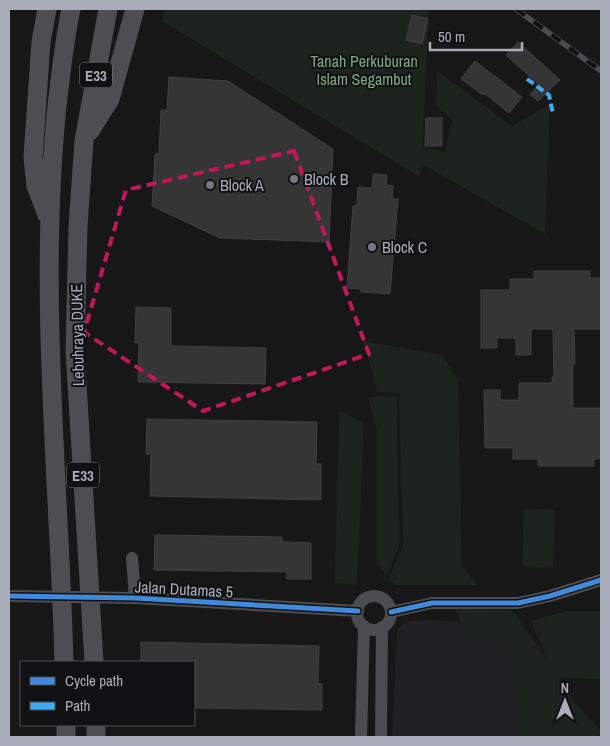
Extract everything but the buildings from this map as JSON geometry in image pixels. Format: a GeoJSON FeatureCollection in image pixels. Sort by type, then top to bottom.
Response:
{"type":"FeatureCollection","features":[{"type":"Feature","properties":{"kind":"highway","name":"E33"},"geometry":{"type":"LineString","coordinates":[[47,9],[41,42],[33,157],[36,186],[50,222]]}},
{"type":"Feature","properties":{"kind":"highway","name":"Lebuhraya DUKE"},"geometry":{"type":"LineString","coordinates":[[64,656],[50,349],[50,222],[52,157],[66,31],[71,9]]}},
{"type":"Feature","properties":{"kind":"highway","name":"Lebuhraya DUKE"},"geometry":{"type":"LineString","coordinates":[[94,656],[75,351],[78,226],[84,141],[108,9]]}},
{"type":"Feature","properties":{"kind":"highway"},"geometry":{"type":"LineString","coordinates":[[84,141],[110,99],[135,9]]}},
{"type":"Feature","properties":{"kind":"street"},"geometry":{"type":"LineString","coordinates":[[132,558],[135,598]]}},
{"type":"Feature","properties":{"kind":"street"},"geometry":{"type":"LineString","coordinates":[[391,612],[432,603],[518,603],[550,596],[601,580]]}},
{"type":"Feature","properties":{"kind":"street","name":"Jalan Dutamas 5"},"geometry":{"type":"LineString","coordinates":[[9,596],[135,598],[358,611]]}},
{"type":"Feature","properties":{"kind":"street"},"geometry":{"type":"LineString","coordinates":[[376,596],[389,604],[391,612],[389,620],[382,627],[373,629],[364,626],[358,618],[358,611],[362,601],[376,596]]}},
{"type":"Feature","properties":{"kind":"street"},"geometry":{"type":"LineString","coordinates":[[361,737],[364,626]]}},
{"type":"Feature","properties":{"kind":"street"},"geometry":{"type":"LineString","coordinates":[[381,737],[382,627]]}},
{"type":"Feature","properties":{"kind":"highlighted area"},"geometry":{"type":"Polygon","coordinates":[[[294,151],[369,354],[203,411],[84,332],[126,190],[294,151]]]}},
{"type":"Feature","properties":{"kind":"shaded area"},"geometry":{"type":"Polygon","coordinates":[[[407,621],[499,623],[522,628],[540,648],[591,737],[392,737],[397,632],[401,625],[407,621]]]}},
{"type":"Feature","properties":{"kind":"green space","name":"Tanah Perkuburan Islam Segambut"},"geometry":{"type":"Polygon","coordinates":[[[165,9],[429,9],[422,147],[445,152],[452,119],[436,105],[437,71],[512,126],[550,104],[545,234],[422,164],[420,177],[162,21],[165,9]]]}},
{"type":"Feature","properties":{"kind":"green space"},"geometry":{"type":"Polygon","coordinates":[[[363,341],[442,355],[458,379],[462,566],[478,585],[397,585],[388,580],[403,546],[399,393],[378,392],[363,341]]]}},
{"type":"Feature","properties":{"kind":"green space"},"geometry":{"type":"Polygon","coordinates":[[[397,396],[399,547],[387,576],[377,564],[377,429],[368,397],[397,396]]]}},
{"type":"Feature","properties":{"kind":"green space"},"geometry":{"type":"Polygon","coordinates":[[[339,410],[364,423],[357,585],[335,583],[339,410]]]}},
{"type":"Feature","properties":{"kind":"green space"},"geometry":{"type":"Polygon","coordinates":[[[524,509],[555,510],[553,568],[522,567],[524,509]]]}},
{"type":"Feature","properties":{"kind":"green space"},"geometry":{"type":"Polygon","coordinates":[[[456,609],[512,610],[548,660],[531,621],[567,611],[601,611],[601,679],[560,678],[575,703],[601,731],[601,737],[522,737],[508,639],[468,641],[456,609]]]}},
{"type":"Feature","properties":{"kind":"railway"},"geometry":{"type":"LineString","coordinates":[[516,9],[601,71]]}},
{"type":"Feature","properties":{"kind":"marked path"},"geometry":{"type":"LineString","coordinates":[[527,79],[549,95],[553,114]]}},
{"type":"Feature","properties":{"kind":"cycle path"},"geometry":{"type":"LineString","coordinates":[[391,612],[432,603],[518,603],[550,596],[601,580]]}},
{"type":"Feature","properties":{"kind":"cycle path"},"geometry":{"type":"LineString","coordinates":[[9,596],[135,598],[358,611]]}},
{"type":"Feature","properties":{"kind":"place","name":"Block B"},"geometry":{"type":"Point","coordinates":[294,179]}},
{"type":"Feature","properties":{"kind":"place","name":"Block A"},"geometry":{"type":"Point","coordinates":[210,185]}},
{"type":"Feature","properties":{"kind":"place","name":"Block C"},"geometry":{"type":"Point","coordinates":[372,247]}}]}
